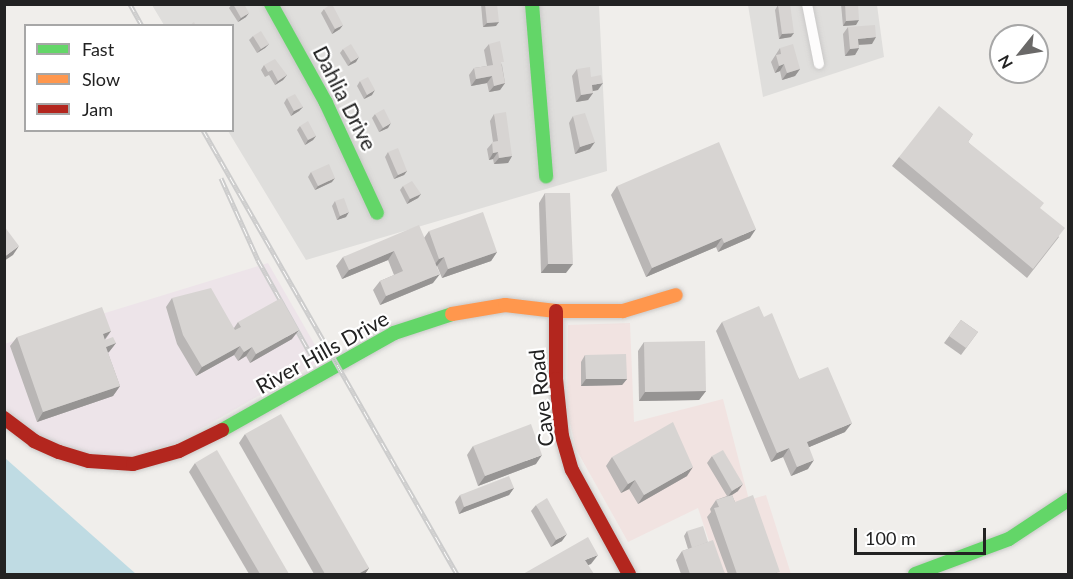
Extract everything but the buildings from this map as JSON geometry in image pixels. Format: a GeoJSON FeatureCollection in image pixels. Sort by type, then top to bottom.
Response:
{"type":"FeatureCollection","features":[{"type":"Feature","properties":{"kind":"street","name":"Dahlia Drive"},"geometry":{"type":"LineString","coordinates":[[270,4],[326,103],[377,213]]}},
{"type":"Feature","properties":{"kind":"street"},"geometry":{"type":"LineString","coordinates":[[532,4],[546,176]]}},
{"type":"Feature","properties":{"kind":"street"},"geometry":{"type":"LineString","coordinates":[[807,4],[819,64]]}},
{"type":"Feature","properties":{"kind":"street","name":"River Hills Drive"},"geometry":{"type":"LineString","coordinates":[[4,418],[34,441],[59,452],[89,462],[133,464],[179,451],[226,429],[394,333],[442,315],[505,305],[556,311],[623,311],[676,295]]}},
{"type":"Feature","properties":{"kind":"street","name":"Cave Road"},"geometry":{"type":"LineString","coordinates":[[556,311],[556,379],[561,436],[572,471],[629,574]]}},
{"type":"Feature","properties":{"kind":"street"},"geometry":{"type":"LineString","coordinates":[[915,574],[1009,539],[1068,500]]}},
{"type":"Feature","properties":{"kind":"shaded area"},"geometry":{"type":"Polygon","coordinates":[[[152,5],[599,5],[607,171],[306,260],[229,132],[234,132],[234,24],[163,24],[152,5]]]}},
{"type":"Feature","properties":{"kind":"shaded area"},"geometry":{"type":"Polygon","coordinates":[[[748,5],[877,5],[884,57],[763,97],[748,5]]]}},
{"type":"Feature","properties":{"kind":"shaded area"},"geometry":{"type":"Polygon","coordinates":[[[268,263],[323,359],[178,442],[131,458],[92,455],[34,437],[5,408],[4,344],[268,263]]]}},
{"type":"Feature","properties":{"kind":"shaded area"},"geometry":{"type":"Polygon","coordinates":[[[630,323],[634,422],[723,399],[749,500],[766,495],[791,574],[720,574],[698,508],[628,542],[576,449],[567,410],[568,325],[630,323]]]}},
{"type":"Feature","properties":{"kind":"water"},"geometry":{"type":"Polygon","coordinates":[[[5,458],[136,574],[5,574],[5,458]]]}},
{"type":"Feature","properties":{"kind":"railway"},"geometry":{"type":"LineString","coordinates":[[130,4],[141,24]]}},
{"type":"Feature","properties":{"kind":"railway"},"geometry":{"type":"LineString","coordinates":[[204,132],[457,574]]}},
{"type":"Feature","properties":{"kind":"railway"},"geometry":{"type":"LineString","coordinates":[[221,178],[258,260],[311,355]]}},
{"type":"Feature","properties":{"kind":"traffic: fast"},"geometry":{"type":"LineString","coordinates":[[271,4],[326,103],[377,213]]}},
{"type":"Feature","properties":{"kind":"traffic: fast"},"geometry":{"type":"LineString","coordinates":[[532,4],[546,176]]}},
{"type":"Feature","properties":{"kind":"traffic: fast"},"geometry":{"type":"LineString","coordinates":[[222,430],[394,333],[452,314]]}},
{"type":"Feature","properties":{"kind":"traffic: fast"},"geometry":{"type":"LineString","coordinates":[[915,574],[1009,539],[1068,500]]}},
{"type":"Feature","properties":{"kind":"traffic: slow"},"geometry":{"type":"LineString","coordinates":[[452,314],[505,305],[556,311],[623,311],[676,295]]}},
{"type":"Feature","properties":{"kind":"traffic: jam"},"geometry":{"type":"LineString","coordinates":[[556,311],[556,379],[562,436],[572,470],[629,574]]}},
{"type":"Feature","properties":{"kind":"traffic: jam"},"geometry":{"type":"LineString","coordinates":[[4,418],[34,441],[59,452],[89,461],[133,464],[179,451],[222,430]]}}]}
